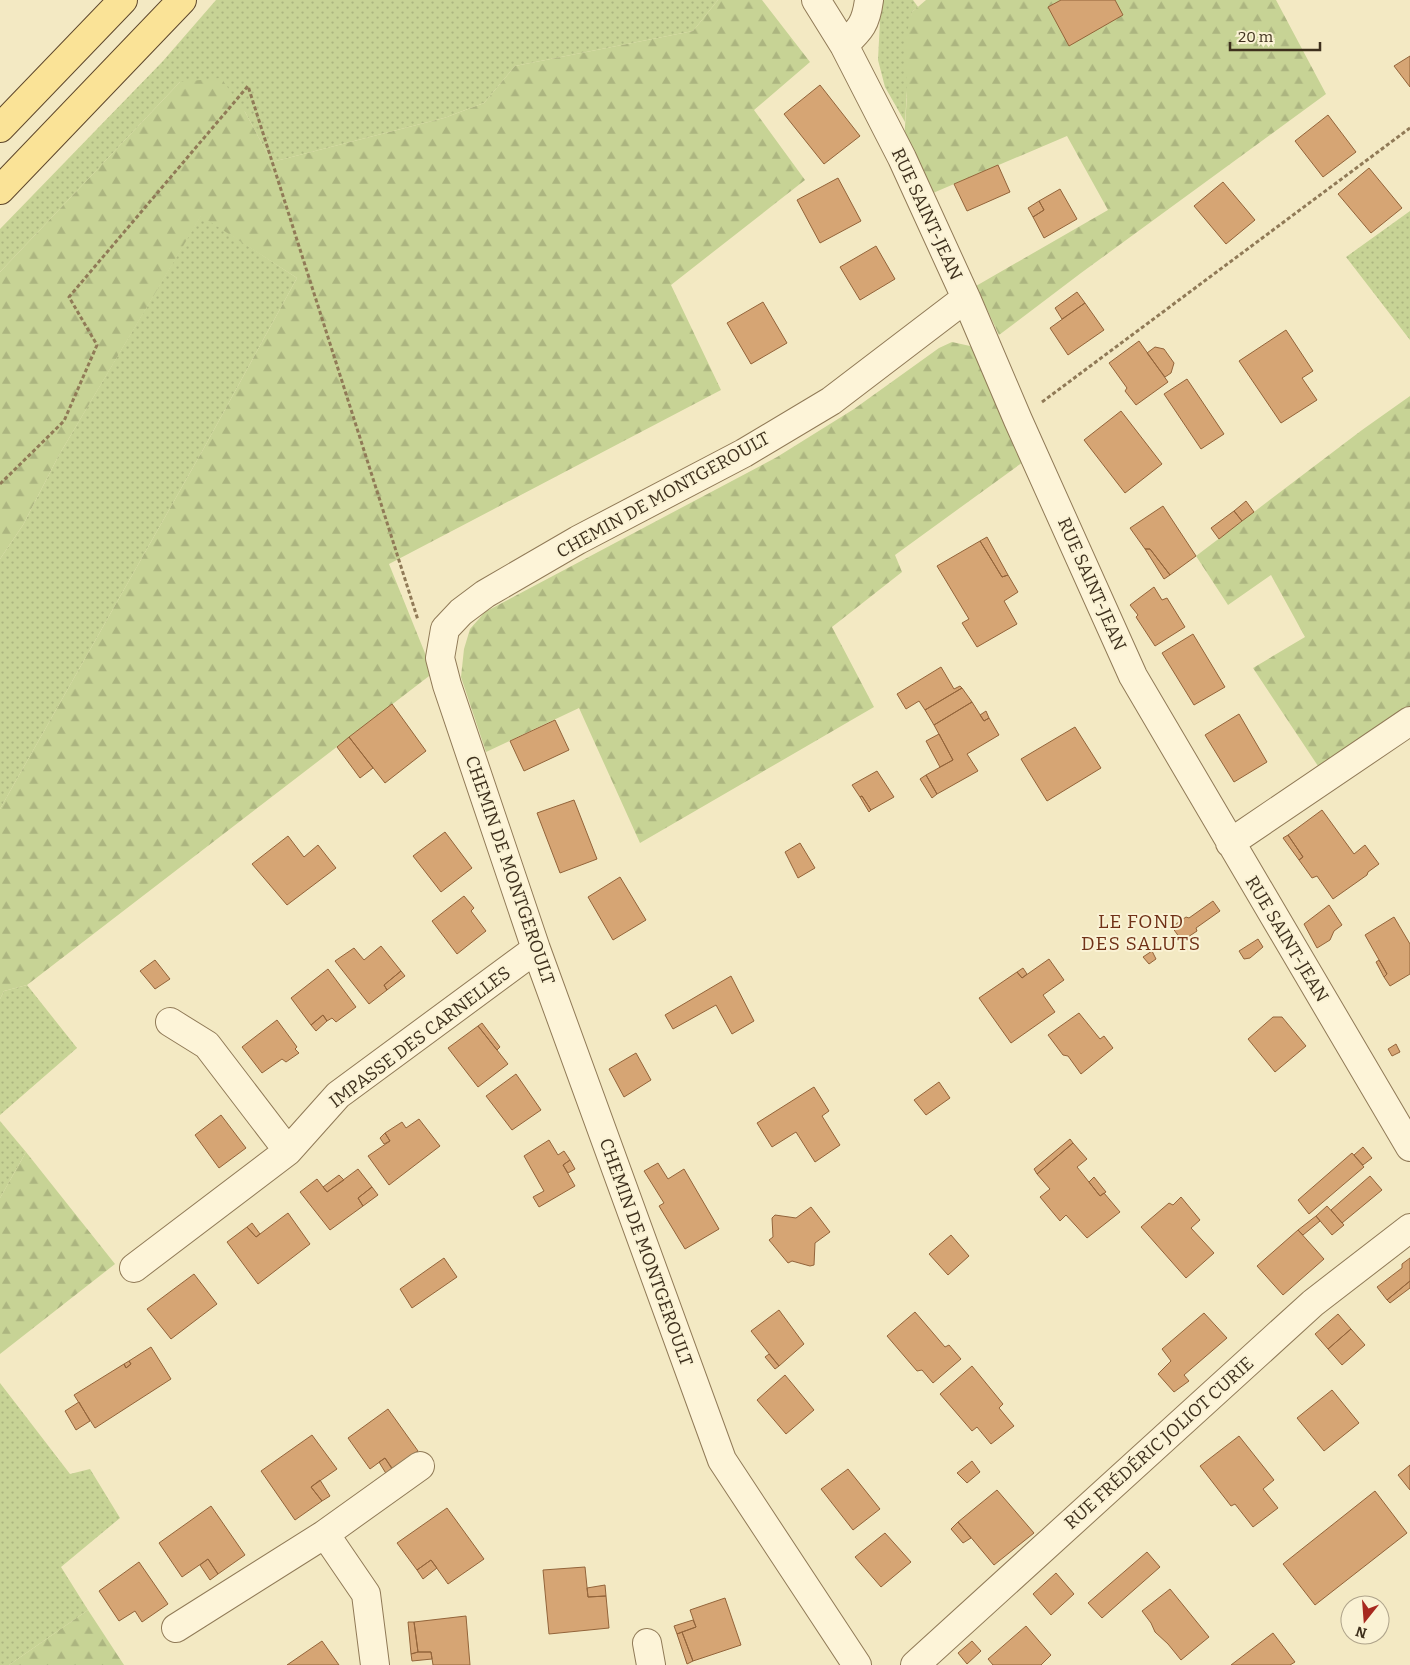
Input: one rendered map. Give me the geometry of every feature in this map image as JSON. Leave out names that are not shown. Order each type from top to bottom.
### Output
[{"type":"main road","points":[[0,128],[123,0]]},
{"type":"main road","points":[[0,190],[182,0]]},
{"type":"street","name":"RUE SAINT-JEAN","points":[[816,0],[844,45],[902,158],[1134,676],[1230,843],[1410,1147]]},
{"type":"street","points":[[844,45],[859,31],[867,16],[870,0]]},
{"type":"street","name":"CHEMIN DE MONTGEROULT","points":[[857,1665],[722,1460],[536,949],[440,658],[445,629],[461,612],[485,594],[578,540],[744,453],[831,401],[966,298]]},
{"type":"street","points":[[1230,843],[1410,722]]},
{"type":"street","name":"IMPASSE DES CARNELLES","points":[[134,1268],[288,1151],[338,1095],[536,949]]},
{"type":"street","points":[[170,1022],[207,1045],[288,1151]]},
{"type":"street","name":"RUE FRÉDÉRIC JOLIOT CURIE","points":[[915,1665],[1313,1303],[1410,1228]]},
{"type":"street","points":[[176,1628],[325,1534],[420,1466]]},
{"type":"street","points":[[325,1534],[366,1594],[375,1665]]},
{"type":"path","points":[[0,484],[64,420],[97,345],[69,297],[248,86],[416,619],[445,629]]},
{"type":"path","points":[[1018,420],[1410,128]]},
{"type":"green space","points":[[216,0],[718,0],[693,31],[515,66],[484,103],[444,118],[272,162],[245,112],[180,82],[0,272],[0,229],[163,61]]},
{"type":"green space","points":[[718,0],[762,0],[810,62],[754,110],[805,180],[671,285],[721,390],[389,564],[433,673],[27,985],[4,991],[0,999],[0,809],[204,448],[297,278],[201,216],[59,455],[23,525],[0,559],[0,272],[180,82],[221,78],[245,112],[272,162],[444,118],[484,103],[515,66],[693,31]]},
{"type":"green space","points":[[881,0],[913,0],[918,7],[912,12],[905,122],[885,87],[878,60]]},
{"type":"green space","points":[[926,0],[1276,0],[1326,94],[999,335],[976,286],[1108,210],[1067,136],[933,193],[904,142],[907,95],[905,41],[912,12]]},
{"type":"green space","points":[[1410,211],[1410,340],[1346,257]]},
{"type":"green space","points":[[201,215],[297,278],[204,448],[0,809],[0,559],[23,525],[59,455]]},
{"type":"green space","points":[[952,342],[970,346],[981,357],[1023,462],[895,555],[902,572],[832,627],[874,707],[640,843],[579,708],[486,752],[461,677],[464,649],[470,629],[485,612],[777,457],[854,409],[939,348]]},
{"type":"green space","points":[[1410,396],[1410,707],[1320,769],[1253,668],[1305,637],[1271,575],[1228,605],[1196,556],[1362,430]]},
{"type":"green space","points":[[27,985],[77,1048],[0,1115],[0,999],[4,991]]},
{"type":"green space","points":[[0,1121],[26,1152],[0,1198]]},
{"type":"green space","points":[[26,1152],[115,1264],[0,1354],[0,1198]]},
{"type":"green space","points":[[0,1383],[70,1474],[90,1469],[120,1518],[61,1567],[88,1610],[9,1665],[0,1665]]},
{"type":"green space","points":[[88,1610],[124,1665],[9,1665]]},
{"type":"building","points":[[1061,0],[1115,0],[1123,15],[1069,46],[1048,7]]},
{"type":"building","points":[[1410,56],[1410,87],[1394,66]]},
{"type":"building","points":[[820,85],[860,136],[824,164],[784,114]]},
{"type":"building","points":[[1328,115],[1356,152],[1323,177],[1295,141]]},
{"type":"building","points":[[998,165],[1010,192],[967,211],[954,184]]},
{"type":"building","points":[[1369,168],[1402,208],[1371,233],[1338,194]]},
{"type":"building","points":[[838,178],[861,221],[820,243],[797,200]]},
{"type":"building","points":[[1223,182],[1255,220],[1226,244],[1194,206]]},
{"type":"building","points":[[1060,189],[1077,219],[1044,238],[1033,217],[1044,210],[1039,201]]},
{"type":"building","points":[[1039,201],[1044,210],[1033,217],[1028,208]]},
{"type":"building","points":[[876,246],[895,279],[860,300],[840,267]]},
{"type":"building","points":[[1077,292],[1085,303],[1062,319],[1055,308]]},
{"type":"building","points":[[763,302],[787,343],[751,364],[727,323]]},
{"type":"building","points":[[1085,303],[1104,330],[1068,355],[1050,328]]},
{"type":"building","points":[[1286,330],[1313,371],[1302,378],[1317,400],[1281,423],[1239,361]]},
{"type":"building","points":[[1139,341],[1168,382],[1136,405],[1125,391],[1127,388],[1109,363]]},
{"type":"building","points":[[1155,347],[1164,349],[1174,363],[1171,373],[1165,377],[1147,353]]},
{"type":"building","points":[[1187,379],[1224,434],[1201,449],[1164,394]]},
{"type":"building","points":[[1121,411],[1162,464],[1125,493],[1084,440]]},
{"type":"building","points":[[1246,501],[1254,512],[1242,521],[1234,511]]},
{"type":"building","points":[[1163,506],[1196,556],[1170,575],[1150,549],[1145,549],[1130,528]]},
{"type":"building","points":[[1234,511],[1242,521],[1219,539],[1211,528]]},
{"type":"building","points":[[987,537],[1008,575],[1002,577],[980,541]]},
{"type":"building","points":[[980,541],[1002,577],[1008,575],[1018,592],[1004,601],[1017,624],[977,647],[962,623],[969,619],[937,566]]},
{"type":"building","points":[[1145,549],[1150,549],[1170,575],[1164,579]]},
{"type":"building","points":[[1154,587],[1162,600],[1167,598],[1185,627],[1155,646],[1136,617],[1138,615],[1130,605]]},
{"type":"building","points":[[1193,634],[1225,687],[1194,705],[1162,653]]},
{"type":"building","points":[[941,667],[954,689],[960,686],[962,688],[925,710],[919,701],[906,709],[897,694]]},
{"type":"building","points":[[962,688],[972,702],[934,725],[925,710]]},
{"type":"building","points":[[972,702],[984,721],[989,718],[999,735],[967,754],[978,771],[937,794],[926,775],[953,760],[934,725]]},
{"type":"building","points":[[392,704],[426,751],[385,783],[349,737]]},
{"type":"building","points":[[986,711],[989,718],[984,721],[980,715]]},
{"type":"building","points":[[1239,714],[1267,762],[1234,782],[1205,735]]},
{"type":"building","points":[[555,720],[569,750],[524,771],[510,741]]},
{"type":"building","points":[[1075,727],[1101,768],[1047,801],[1021,759]]},
{"type":"building","points":[[939,734],[953,760],[940,767],[926,741]]},
{"type":"building","points":[[349,737],[373,768],[360,778],[337,747]]},
{"type":"building","points":[[877,771],[894,797],[871,810],[852,785]]},
{"type":"building","points":[[926,775],[937,794],[932,798],[920,779]]},
{"type":"building","points":[[862,796],[871,810],[869,812],[860,797]]},
{"type":"building","points":[[574,800],[597,859],[560,873],[537,813]]},
{"type":"building","points":[[1322,810],[1354,854],[1365,845],[1379,864],[1333,899],[1317,876],[1312,878],[1299,860],[1303,857],[1288,835]]},
{"type":"building","points":[[445,832],[472,868],[441,892],[413,856]]},
{"type":"building","points":[[1288,835],[1303,857],[1299,860],[1283,838]]},
{"type":"building","points":[[288,836],[304,857],[318,845],[336,868],[287,905],[252,864]]},
{"type":"building","points":[[800,843],[815,868],[798,878],[785,852]]},
{"type":"building","points":[[620,877],[646,920],[613,940],[588,897]]},
{"type":"building","points":[[464,896],[474,908],[471,911],[486,931],[457,954],[432,921]]},
{"type":"building","points":[[1213,901],[1220,911],[1196,928],[1197,931],[1182,941],[1172,927],[1186,917],[1189,918]]},
{"type":"building","points":[[1329,905],[1342,925],[1334,931],[1330,940],[1317,948],[1304,924]]},
{"type":"building","points":[[1394,917],[1410,944],[1410,974],[1390,986],[1384,977],[1387,974],[1365,935]]},
{"type":"building","points":[[1258,939],[1263,947],[1250,958],[1244,959],[1239,951]]},
{"type":"building","points":[[381,946],[401,971],[384,985],[387,990],[369,1004],[335,961],[354,948],[364,960]]},
{"type":"building","points":[[1152,951],[1156,959],[1149,964],[1143,957]]},
{"type":"building","points":[[1049,959],[1064,980],[1043,995],[1055,1012],[1011,1043],[979,998],[1017,972],[1022,978]]},
{"type":"building","points":[[155,960],[170,979],[155,989],[140,971]]},
{"type":"building","points":[[1379,960],[1387,974],[1384,977],[1376,962]]},
{"type":"building","points":[[1023,968],[1027,974],[1022,978],[1017,972]]},
{"type":"building","points":[[328,969],[356,1007],[336,1022],[332,1018],[327,1021],[323,1015],[311,1025],[291,998]]},
{"type":"building","points":[[401,971],[405,976],[387,990],[384,985]]},
{"type":"building","points":[[731,976],[754,1021],[732,1034],[716,1005],[673,1029],[665,1015]]},
{"type":"building","points":[[1079,1013],[1100,1039],[1104,1036],[1113,1048],[1081,1074],[1068,1056],[1063,1055],[1048,1035]]},
{"type":"building","points":[[323,1015],[327,1021],[316,1031],[311,1025]]},
{"type":"building","points":[[1273,1017],[1282,1017],[1306,1046],[1275,1072],[1248,1039]]},
{"type":"building","points":[[277,1020],[297,1047],[295,1049],[299,1053],[286,1062],[282,1059],[262,1073],[242,1047]]},
{"type":"building","points":[[482,1023],[500,1047],[497,1050],[478,1026]]},
{"type":"building","points":[[478,1026],[508,1064],[478,1087],[448,1048]]},
{"type":"building","points":[[1396,1044],[1400,1052],[1392,1056],[1388,1049]]},
{"type":"building","points":[[636,1053],[651,1080],[624,1097],[609,1069]]},
{"type":"building","points":[[516,1074],[541,1110],[512,1130],[486,1096]]},
{"type":"building","points":[[939,1082],[950,1098],[926,1115],[914,1100]]},
{"type":"building","points":[[814,1087],[829,1111],[822,1116],[840,1145],[815,1162],[796,1132],[772,1147],[757,1123]]},
{"type":"building","points":[[221,1115],[246,1148],[219,1168],[195,1135]]},
{"type":"building","points":[[419,1119],[440,1146],[389,1185],[368,1156],[390,1141],[385,1133],[402,1122],[406,1128]]},
{"type":"building","points":[[385,1133],[390,1141],[384,1144],[380,1138]]},
{"type":"building","points":[[1070,1139],[1073,1143],[1037,1174],[1034,1169]]},
{"type":"building","points":[[549,1140],[558,1155],[564,1151],[570,1160],[563,1165],[575,1186],[539,1207],[533,1197],[544,1191],[524,1156]]},
{"type":"building","points":[[1073,1143],[1087,1159],[1077,1167],[1100,1196],[1104,1193],[1120,1212],[1087,1238],[1066,1215],[1060,1221],[1040,1197],[1050,1189],[1037,1174]]},
{"type":"building","points":[[1363,1147],[1372,1158],[1363,1165],[1354,1155]]},
{"type":"building","points":[[1352,1153],[1364,1167],[1309,1214],[1298,1200]]},
{"type":"building","points":[[570,1160],[575,1169],[568,1173],[563,1165]]},
{"type":"building","points":[[658,1163],[668,1179],[684,1169],[719,1229],[685,1249],[659,1206],[664,1203],[644,1171]]},
{"type":"building","points":[[358,1169],[372,1187],[358,1198],[363,1206],[330,1230],[300,1192],[317,1179],[327,1192]]},
{"type":"building","points":[[339,1175],[344,1180],[327,1192],[323,1187]]},
{"type":"building","points":[[1370,1176],[1382,1190],[1342,1223],[1331,1210]]},
{"type":"building","points":[[1094,1177],[1106,1192],[1100,1196],[1089,1182]]},
{"type":"building","points":[[372,1187],[378,1195],[363,1206],[358,1198]]},
{"type":"building","points":[[1181,1197],[1200,1220],[1191,1228],[1214,1253],[1186,1278],[1141,1227],[1169,1203],[1173,1205]]},
{"type":"building","points":[[1327,1206],[1344,1225],[1332,1235],[1316,1216]]},
{"type":"building","points":[[811,1207],[830,1232],[815,1243],[814,1265],[810,1266],[792,1261],[788,1263],[769,1240],[773,1237],[772,1218],[775,1215],[796,1218]]},
{"type":"building","points":[[288,1213],[310,1244],[258,1284],[227,1242],[247,1227],[256,1237]]},
{"type":"building","points":[[1316,1216],[1320,1221],[1303,1235],[1298,1230]]},
{"type":"building","points":[[252,1223],[260,1234],[256,1237],[247,1227]]},
{"type":"building","points":[[1298,1230],[1324,1259],[1283,1295],[1257,1266]]},
{"type":"building","points":[[951,1235],[969,1256],[948,1275],[929,1254]]},
{"type":"building","points":[[444,1258],[457,1277],[412,1308],[400,1289]]},
{"type":"building","points":[[1410,1258],[1410,1281],[1387,1300],[1377,1287],[1402,1268],[1402,1264]]},
{"type":"building","points":[[194,1274],[217,1304],[171,1339],[147,1309]]},
{"type":"building","points":[[1410,1281],[1410,1288],[1390,1303],[1387,1300]]},
{"type":"building","points":[[779,1310],[804,1344],[779,1366],[751,1331]]},
{"type":"building","points":[[915,1312],[945,1347],[949,1345],[961,1359],[933,1383],[922,1370],[917,1371],[887,1336]]},
{"type":"building","points":[[1204,1313],[1227,1338],[1184,1375],[1189,1381],[1174,1392],[1158,1374],[1171,1361],[1162,1349]]},
{"type":"building","points":[[1338,1314],[1351,1329],[1328,1349],[1315,1334]]},
{"type":"building","points":[[1351,1329],[1365,1345],[1342,1365],[1328,1349]]},
{"type":"building","points":[[151,1347],[171,1379],[95,1428],[74,1395],[124,1364],[126,1368],[131,1364],[129,1361]]},
{"type":"building","points":[[769,1354],[779,1366],[775,1369],[765,1357]]},
{"type":"building","points":[[129,1361],[131,1364],[126,1368],[124,1364]]},
{"type":"building","points":[[972,1366],[1003,1404],[999,1408],[1014,1426],[991,1444],[977,1427],[972,1431],[940,1394]]},
{"type":"building","points":[[785,1375],[814,1410],[786,1434],[757,1400]]},
{"type":"building","points":[[1332,1390],[1359,1423],[1324,1451],[1297,1418]]},
{"type":"building","points":[[79,1402],[90,1421],[76,1430],[65,1411]]},
{"type":"building","points":[[388,1409],[418,1451],[392,1469],[385,1458],[370,1469],[348,1438]]},
{"type":"building","points":[[312,1435],[337,1469],[311,1487],[322,1501],[295,1520],[261,1471]]},
{"type":"building","points":[[1239,1436],[1274,1480],[1263,1489],[1278,1508],[1253,1527],[1235,1504],[1231,1506],[1200,1466]]},
{"type":"building","points":[[385,1458],[397,1475],[390,1480],[379,1462]]},
{"type":"building","points":[[972,1461],[980,1472],[967,1483],[957,1473]]},
{"type":"building","points":[[1410,1465],[1410,1490],[1398,1475]]},
{"type":"building","points":[[848,1469],[880,1509],[853,1530],[821,1489]]},
{"type":"building","points":[[320,1480],[330,1496],[322,1501],[311,1487]]},
{"type":"building","points":[[997,1490],[1034,1533],[994,1565],[958,1522]]},
{"type":"building","points":[[1375,1491],[1407,1533],[1315,1605],[1283,1564]]},
{"type":"building","points":[[211,1506],[245,1555],[218,1574],[208,1559],[182,1577],[159,1543]]},
{"type":"building","points":[[447,1508],[484,1559],[448,1584],[431,1560],[417,1570],[397,1543]]},
{"type":"building","points":[[958,1522],[971,1538],[963,1543],[951,1529]]},
{"type":"building","points":[[885,1533],[911,1562],[881,1587],[855,1557]]},
{"type":"building","points":[[1147,1552],[1160,1567],[1102,1618],[1088,1603]]},
{"type":"building","points":[[208,1559],[218,1574],[210,1580],[200,1565]]},
{"type":"building","points":[[431,1560],[437,1568],[423,1579],[417,1570]]},
{"type":"building","points":[[139,1562],[168,1604],[142,1622],[135,1611],[119,1621],[99,1591]]},
{"type":"building","points":[[585,1567],[588,1597],[606,1596],[609,1628],[549,1634],[543,1570]]},
{"type":"building","points":[[1056,1573],[1074,1594],[1051,1615],[1033,1594]]},
{"type":"building","points":[[605,1585],[606,1596],[588,1597],[587,1588]]},
{"type":"building","points":[[1170,1589],[1209,1637],[1181,1660],[1155,1632],[1142,1611]]},
{"type":"building","points":[[725,1598],[741,1645],[693,1661],[682,1632],[696,1627],[690,1610]]},
{"type":"building","points":[[466,1616],[470,1665],[433,1665],[431,1652],[418,1652],[414,1622]]},
{"type":"building","points":[[693,1620],[696,1627],[677,1634],[674,1626]]},
{"type":"building","points":[[408,1622],[414,1622],[418,1652],[411,1654]]},
{"type":"building","points":[[1026,1626],[1051,1655],[1041,1665],[993,1665],[988,1659]]},
{"type":"building","points":[[682,1632],[693,1661],[687,1664],[677,1634]]},
{"type":"building","points":[[1273,1633],[1295,1662],[1290,1665],[1231,1665]]},
{"type":"building","points":[[322,1641],[339,1665],[287,1665]]},
{"type":"building","points":[[972,1641],[981,1651],[967,1664],[958,1653]]},
{"type":"building","points":[[431,1652],[432,1659],[412,1661],[411,1654]]},
{"type":"district","name":"LE FOND DES SALUTS","points":[[1141,932]]}]
